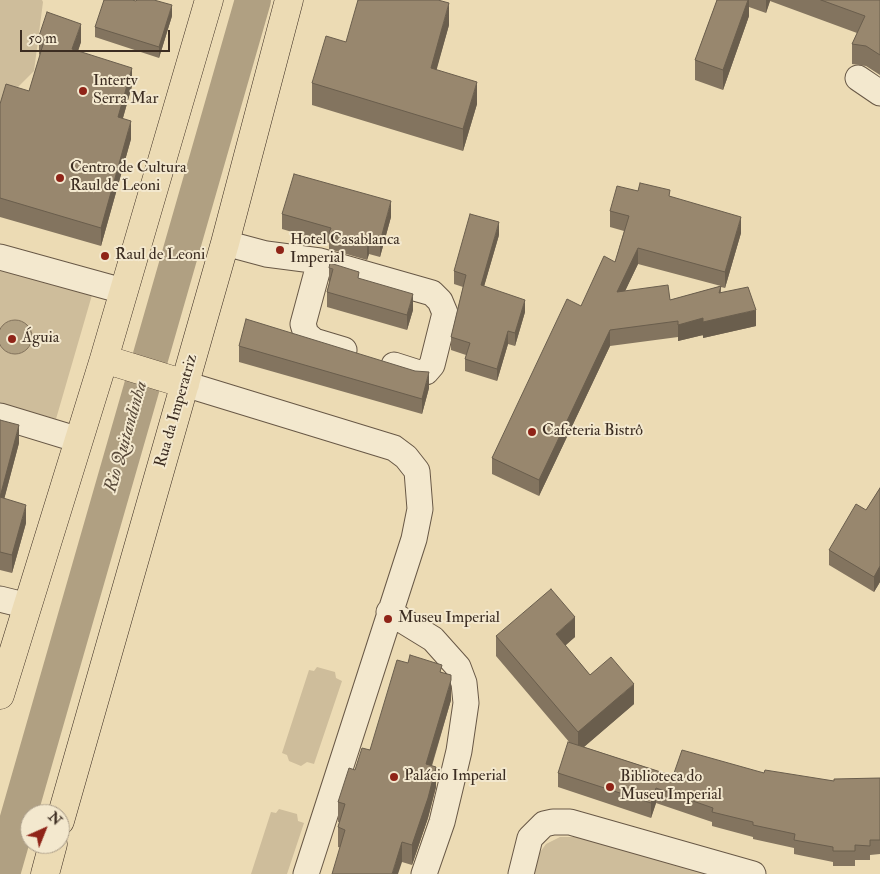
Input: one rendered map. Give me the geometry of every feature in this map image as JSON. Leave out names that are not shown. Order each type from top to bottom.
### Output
[{"type":"main road","points":[[0,695],[104,359],[209,0]]},
{"type":"main road","name":"Rua da Imperatriz","points":[[65,804],[225,243],[289,0]]},
{"type":"main road","points":[[104,359],[185,384]]},
{"type":"main road","points":[[45,874],[50,854]]},
{"type":"street","points":[[858,78],[880,92]]},
{"type":"street","points":[[225,243],[266,254],[320,261],[432,293],[440,301],[445,313],[432,365],[426,372],[419,373],[314,341],[306,334],[303,324],[320,261]]},
{"type":"street","points":[[0,257],[123,291]]},
{"type":"street","points":[[185,384],[394,448],[406,457],[417,471],[420,509],[414,539],[388,612],[306,874]]},
{"type":"street","points":[[0,416],[79,440]]},
{"type":"street","points":[[0,598],[28,606]]},
{"type":"street","points":[[388,612],[433,639],[458,667],[464,683],[466,703],[459,751],[442,822],[424,874]]},
{"type":"street","points":[[521,874],[530,838],[544,824],[553,822],[570,822],[752,874]]},
{"type":"shaded area","points":[[0,0],[42,0],[43,2],[34,71],[0,105]]},
{"type":"shaded area","points":[[0,268],[92,295],[56,419],[0,403]]},
{"type":"shaded area","points":[[15,320],[22,321],[27,325],[31,330],[31,344],[27,349],[22,353],[15,354],[8,353],[3,349],[-1,344],[-2,337],[-1,330],[3,325],[8,321]]},
{"type":"shaded area","points":[[317,667],[335,672],[336,678],[342,681],[314,764],[307,762],[301,766],[289,761],[287,755],[282,753],[309,670],[314,671]]},
{"type":"shaded area","points":[[279,809],[297,814],[298,821],[304,823],[287,874],[251,874],[271,812],[276,813]]},
{"type":"shaded area","points":[[560,837],[580,837],[709,874],[531,874],[535,859],[546,844]]},
{"type":"building","points":[[104,0],[154,0],[172,5],[159,47],[95,27]]},
{"type":"building","points":[[358,0],[438,0],[449,3],[431,68],[477,82],[463,129],[312,83],[326,36],[346,42]]},
{"type":"building","points":[[717,0],[748,0],[723,70],[695,60]]},
{"type":"building","points":[[821,0],[880,0],[880,55],[866,46],[852,44],[865,16]]},
{"type":"building","points":[[47,12],[81,24],[72,49],[132,68],[118,117],[131,121],[101,228],[0,198],[0,104],[6,84],[29,91],[45,38],[39,36]]},
{"type":"building","points":[[294,174],[391,201],[380,242],[369,239],[367,244],[329,233],[331,228],[282,214]]},
{"type":"building","points":[[640,183],[670,190],[669,196],[741,217],[725,272],[638,248],[617,292],[668,285],[670,300],[721,286],[719,293],[748,287],[756,310],[703,322],[703,318],[678,325],[678,321],[610,330],[539,480],[492,458],[567,299],[581,306],[604,256],[615,262],[629,216],[610,211],[617,186],[638,191]]},
{"type":"building","points":[[470,214],[499,222],[481,285],[525,300],[515,333],[508,331],[497,369],[465,359],[470,343],[451,337],[466,275],[454,271]]},
{"type":"building","points":[[330,263],[359,272],[358,278],[413,294],[407,315],[327,292],[333,269],[329,268]]},
{"type":"building","points":[[246,319],[415,371],[429,372],[422,399],[239,346]]},
{"type":"building","points":[[0,420],[19,425],[0,497]]},
{"type":"building","points":[[880,488],[880,566],[874,577],[829,550],[856,504],[866,510]]},
{"type":"building","points":[[0,497],[26,505],[12,555],[0,552]]},
{"type":"building","points":[[551,589],[575,617],[556,634],[590,675],[611,657],[634,684],[578,732],[496,636]]},
{"type":"building","name":"Palácio Imperial","points":[[410,655],[442,665],[440,672],[451,675],[426,764],[436,767],[412,845],[402,842],[392,874],[332,874],[345,830],[338,827],[345,804],[338,802],[349,768],[355,770],[362,748],[370,750],[397,660],[408,663]]},
{"type":"building","points":[[568,742],[673,776],[682,750],[764,773],[765,770],[834,781],[834,779],[880,778],[880,840],[870,840],[870,846],[855,845],[855,851],[833,851],[833,847],[794,840],[795,834],[753,825],[753,822],[712,812],[713,808],[656,788],[651,803],[558,773]]},
{"type":"waterway","name":"Rio Quitandinha","points":[[2,874],[253,0]]},
{"type":"place","name":"Intertv Serra Mar","points":[[83,91]]},
{"type":"place","name":"Centro de Cultura Raul de Leoni","points":[[60,178]]},
{"type":"place","name":"Hotel Casablanca Imperial","points":[[280,250]]},
{"type":"place","name":"Raul de Leoni","points":[[105,256]]},
{"type":"place","name":"Águia","points":[[12,339]]},
{"type":"place","name":"Cafeteria Bistrô","points":[[532,432]]},
{"type":"place","name":"Museu Imperial","points":[[388,619]]},
{"type":"place","name":"Palácio Imperial","points":[[394,777]]},
{"type":"place","name":"Biblioteca do Museu Imperial","points":[[610,787]]}]
